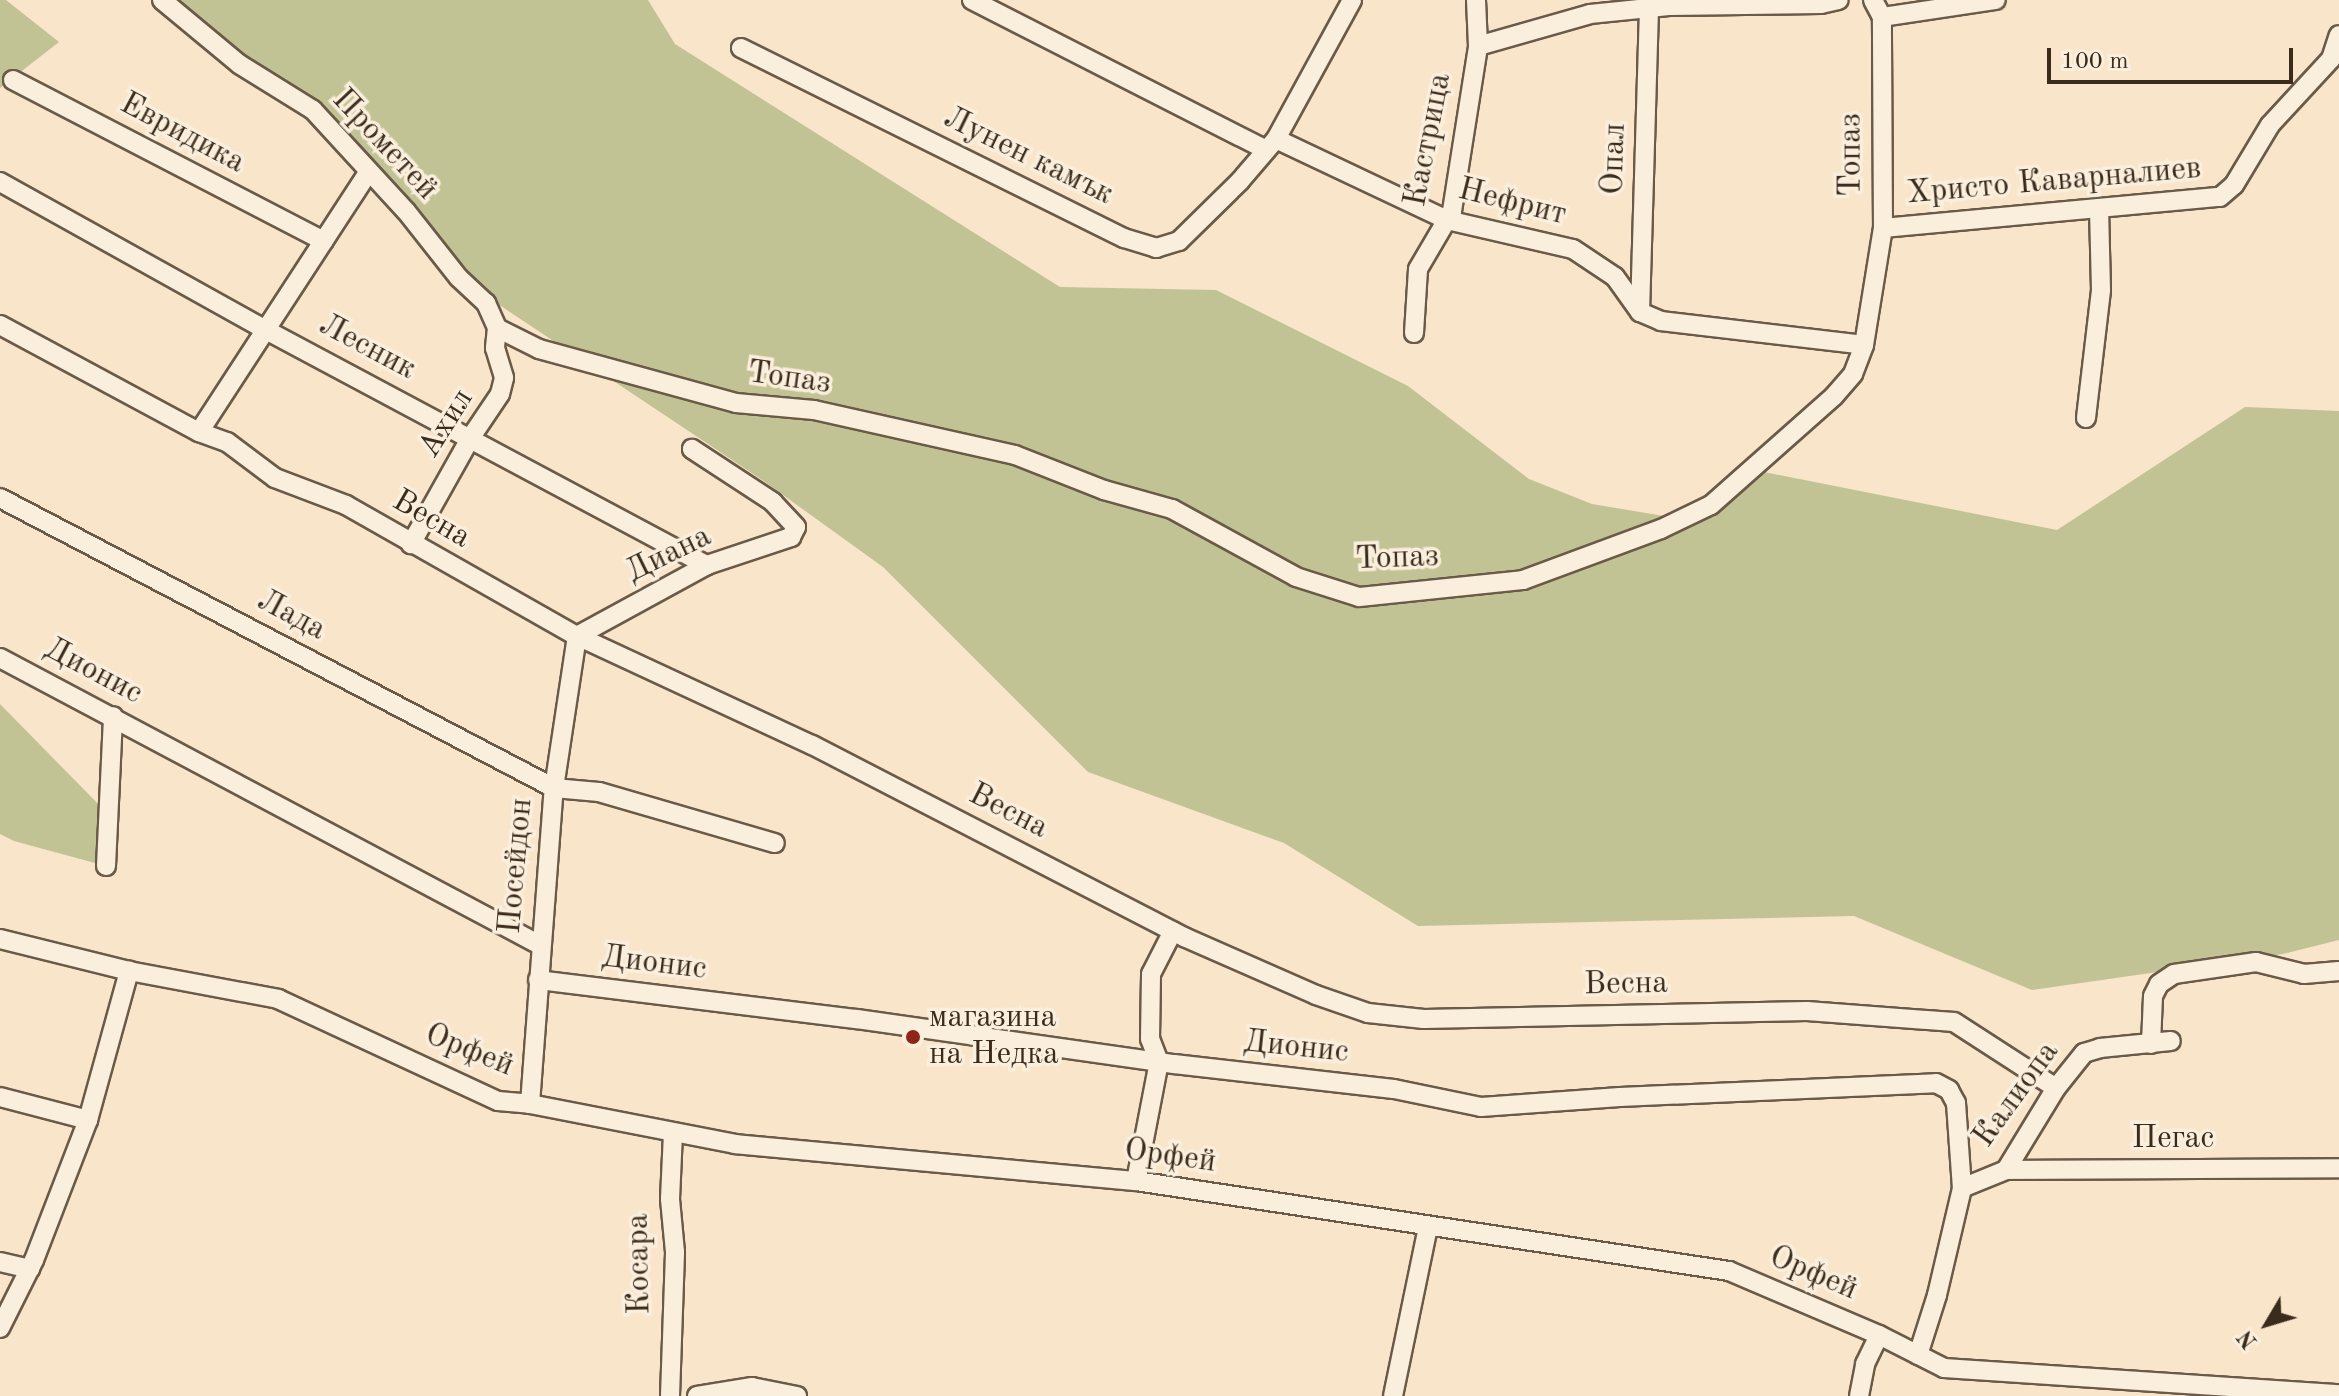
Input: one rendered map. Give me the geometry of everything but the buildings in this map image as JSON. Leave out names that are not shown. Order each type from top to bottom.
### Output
[{"type":"street","name":"Прометей","points":[[162,0],[239,64],[313,110],[459,278],[486,303],[497,328]]},
{"type":"street","name":"Нефрит","points":[[972,0],[1271,145],[1447,220],[1573,249],[1615,277],[1640,312]]},
{"type":"street","name":"Лунен камък","points":[[741,48],[1124,238],[1156,248],[1179,241],[1271,145],[1352,0]]},
{"type":"street","name":"Кастрица","points":[[1414,333],[1418,269],[1452,211],[1478,46],[1476,0]]},
{"type":"street","points":[[1478,46],[1590,14],[1649,8],[1821,4],[1839,0]]},
{"type":"street","points":[[1877,8],[1996,0]]},
{"type":"street","name":"Опал","points":[[1640,312],[1649,8]]},
{"type":"street","name":"Топаз","points":[[497,328],[539,349],[736,403],[814,410],[1015,455],[1104,490],[1172,509],[1296,577],[1359,597],[1523,580],[1661,529],[1711,505],[1834,396],[1853,374],[1864,345],[1883,228],[1877,8]]},
{"type":"street","name":"Христо Каварналиев","points":[[1883,228],[2220,197],[2234,185],[2270,125],[2331,59],[2339,35]]},
{"type":"street","name":"Евридика","points":[[13,80],[324,241]]},
{"type":"street","points":[[199,432],[369,171]]},
{"type":"street","name":"Лесник","points":[[0,182],[266,330],[707,565]]},
{"type":"street","points":[[2086,418],[2101,290],[2099,208]]},
{"type":"street","points":[[1640,312],[1661,321],[1864,345]]},
{"type":"street","name":"Весна","points":[[0,325],[199,432],[227,442],[275,478],[346,505],[577,636],[812,745],[1173,931],[1316,995],[1368,1013],[1424,1019],[1807,1011],[1954,1022],[2056,1088]]},
{"type":"street","name":"Ахил","points":[[411,544],[502,386],[504,378],[495,348],[497,328]]},
{"type":"street","name":"Диана","points":[[577,636],[707,565],[791,537],[796,527],[773,502],[692,449]]},
{"type":"street","name":"Лада","points":[[0,498],[554,788]]},
{"type":"street","name":"Посейдон","points":[[530,1104],[554,788],[577,636]]},
{"type":"street","name":"Дионис","points":[[0,658],[540,945]]},
{"type":"street","points":[[106,866],[113,716]]},
{"type":"street","points":[[554,788],[599,792],[775,843]]},
{"type":"street","points":[[1136,1181],[1159,1062],[1150,1039],[1151,974],[1173,931]]},
{"type":"street","name":"Орфей","points":[[0,939],[129,971],[278,999],[498,1101],[530,1104],[735,1144],[1136,1181],[1729,1271],[1879,1335],[1944,1368],[2339,1394]]},
{"type":"street","points":[[2151,1044],[2153,996],[2159,984],[2174,974],[2256,962],[2304,974],[2339,971]]},
{"type":"street","points":[[0,1328],[30,1269],[88,1120],[129,971]]},
{"type":"street","name":"Дионис","points":[[538,980],[857,1019],[1159,1062],[1394,1089],[1481,1107],[1620,1097],[1936,1083],[1949,1090],[1956,1103],[1962,1188]]},
{"type":"street","name":"Калиопа","points":[[1918,1355],[1937,1295],[1962,1188],[2006,1170],[2056,1088],[2084,1053],[2100,1048],[2171,1041]]},
{"type":"street","points":[[0,1097],[88,1120]]},
{"type":"street","name":"Косара","points":[[673,1133],[670,1199],[675,1252],[673,1395]]},
{"type":"street","name":"Пегас","points":[[2006,1170],[2339,1168]]},
{"type":"street","points":[[1393,1396],[1428,1227]]},
{"type":"street","points":[[0,1262],[30,1269]]},
{"type":"street","points":[[1859,1396],[1865,1364],[1879,1335]]},
{"type":"street","points":[[697,1396],[752,1387],[797,1396]]},
{"type":"green space","points":[[0,0],[6,0],[59,42],[0,88]]},
{"type":"green space","points":[[163,0],[648,0],[675,44],[1060,287],[1216,290],[1408,386],[1529,479],[1592,504],[1682,519],[1732,485],[1764,472],[2057,530],[2245,407],[2339,411],[2339,940],[2283,954],[2032,990],[1854,916],[1418,926],[1284,843],[1088,772],[883,567],[765,482],[459,278],[313,110]]},
{"type":"green space","points":[[0,704],[108,814],[106,866],[14,841],[0,834]]},
{"type":"place","name":"магазина на Недка","points":[[913,1037]]}]
